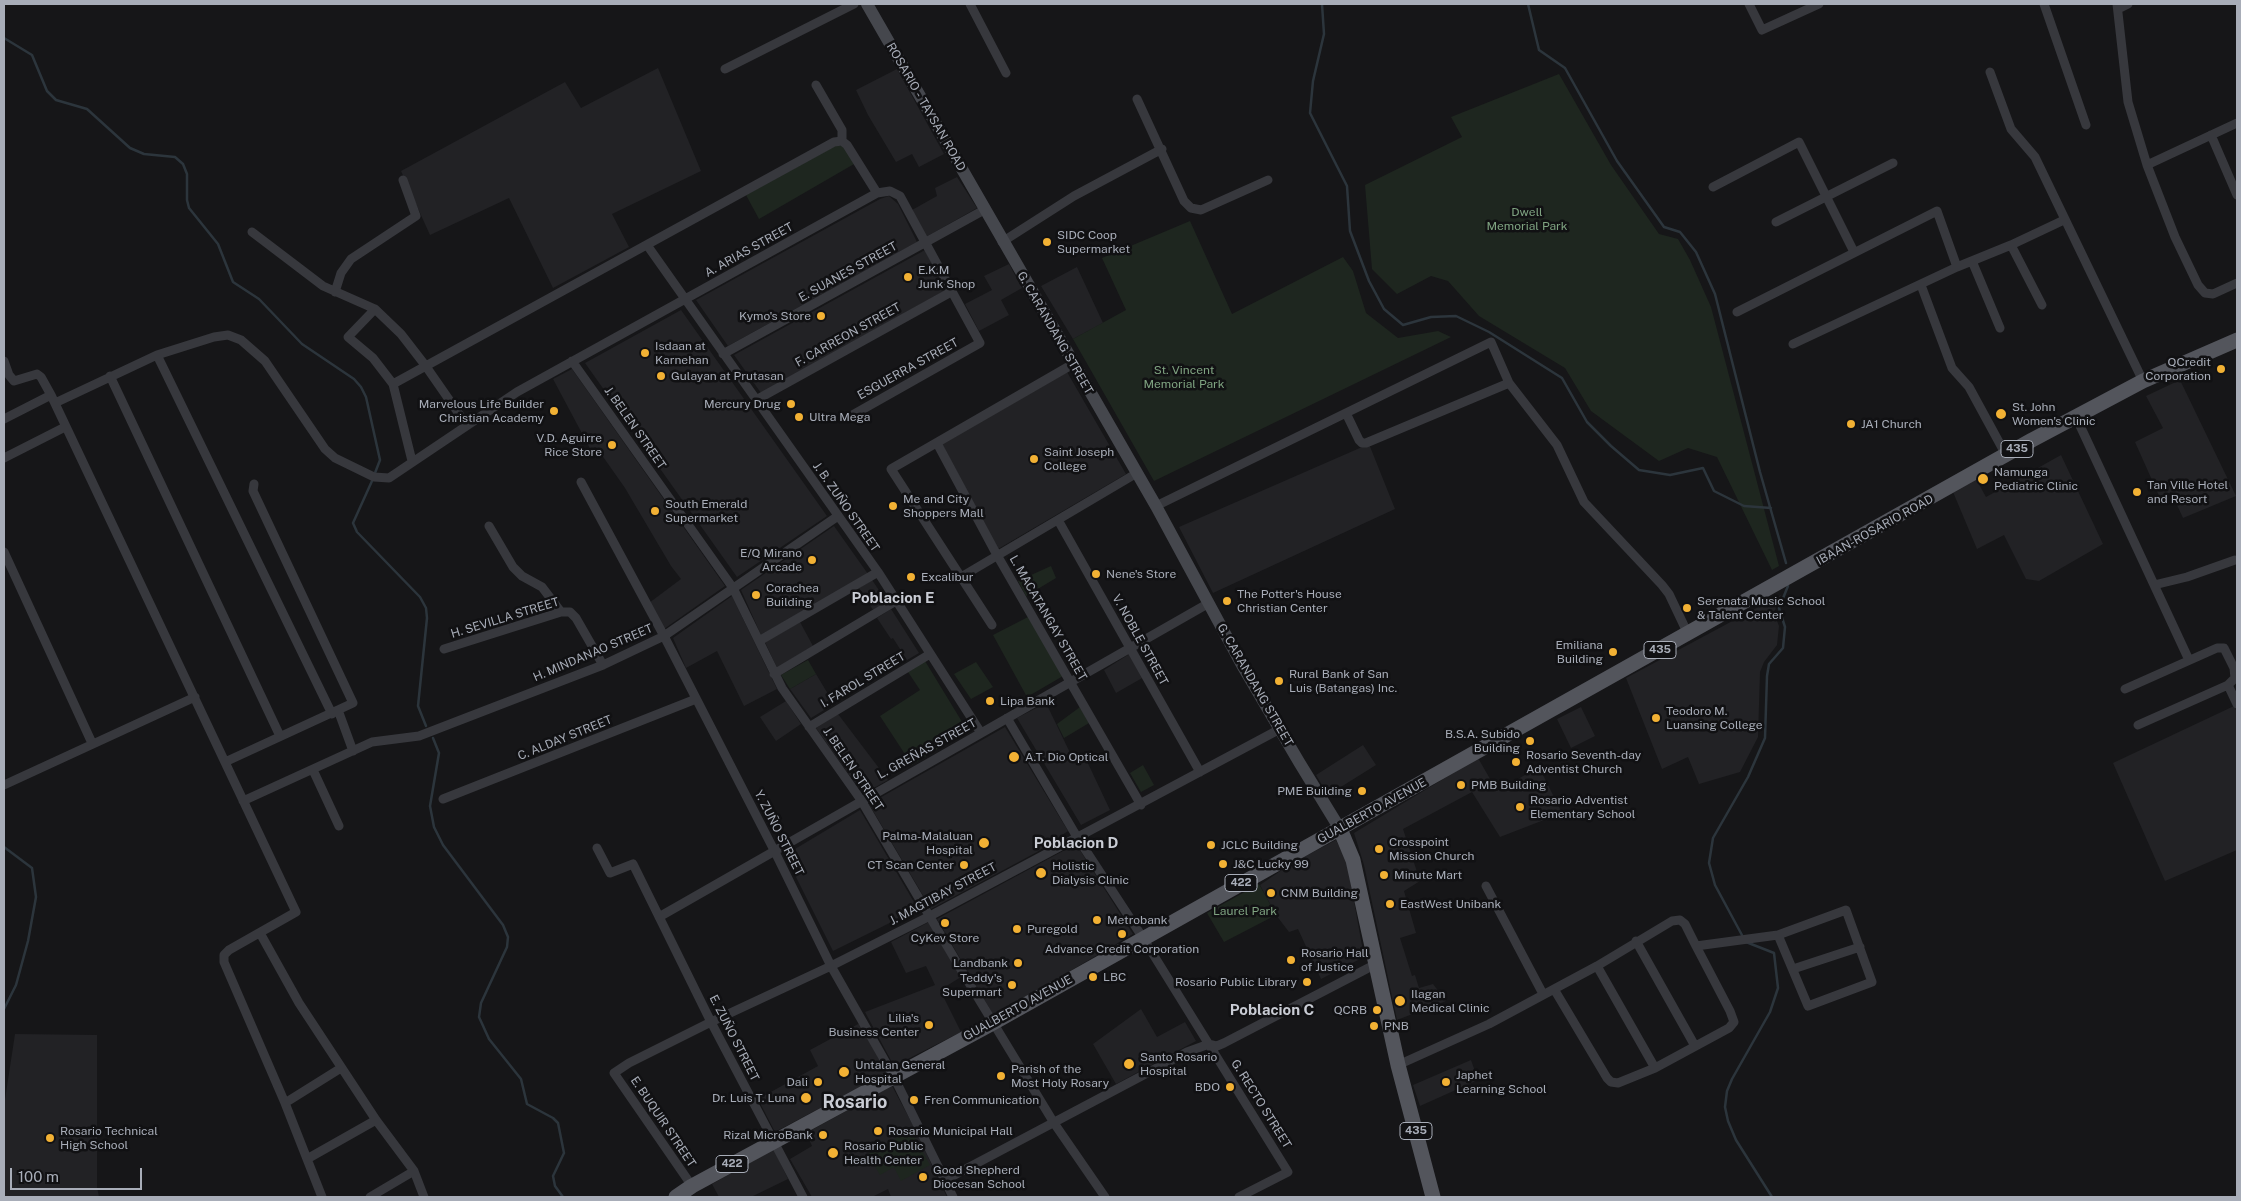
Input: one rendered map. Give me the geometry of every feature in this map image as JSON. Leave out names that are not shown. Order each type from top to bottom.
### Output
[{"type":"main road","name":"ROSARIO - TAYSAN ROAD","points":[[867,4],[984,210]]},
{"type":"main road","name":"G. CARANDANG STREET","points":[[984,210],[1156,506],[1280,730],[1340,829],[1354,860],[1398,1065],[1433,1197]]},
{"type":"main road","name":"IBAAN-ROSARIO ROAD","points":[[1517,729],[2076,416],[2143,381],[2237,340]]},
{"type":"main road","name":"GUALBERTO AVENUE","points":[[676,1197],[692,1186],[993,1023],[1517,729]]},
{"type":"street","points":[[724,69],[854,4]]},
{"type":"street","points":[[970,4],[1006,73]]},
{"type":"street","points":[[1749,4],[1762,30],[1820,4]]},
{"type":"street","points":[[2044,4],[2086,125]]},
{"type":"street","points":[[2128,4],[2117,6],[2128,102],[2147,165],[2175,236],[2198,285],[2204,293],[2213,294],[2237,283]]},
{"type":"street","points":[[1990,72],[2011,129],[2035,157],[2143,381]]},
{"type":"street","points":[[816,85],[842,130],[842,141]]},
{"type":"street","points":[[1137,98],[1184,201],[1191,208],[1201,210],[1268,180]]},
{"type":"street","points":[[2147,165],[2237,124]]},
{"type":"street","points":[[2211,135],[2237,195]]},
{"type":"street","points":[[394,384],[834,142],[842,141],[847,145],[877,194],[890,191],[900,196],[951,292]]},
{"type":"street","points":[[1713,187],[1799,142],[1854,252]]},
{"type":"street","points":[[1002,242],[1074,196],[1162,150]]},
{"type":"street","points":[[1776,222],[1893,163]]},
{"type":"street","points":[[335,292],[341,273],[351,258],[416,216],[403,180]]},
{"type":"street","name":"A. ARIAS STREET","points":[[4,419],[157,355],[214,337],[228,336],[241,340],[265,361],[325,448],[334,458],[379,478],[394,475],[466,424],[517,392],[877,194]]},
{"type":"street","name":"E. SUANES STREET","points":[[723,354],[926,244],[984,210]]},
{"type":"street","points":[[1737,312],[1937,211],[1957,267]]},
{"type":"street","points":[[1794,344],[1957,267],[2011,245],[2064,220]]},
{"type":"street","points":[[252,232],[316,281],[335,292],[375,309],[401,334],[426,365],[466,424]]},
{"type":"street","name":"J. B. ZUÑO STREET","points":[[647,245],[878,572],[981,733]]},
{"type":"street","points":[[2011,245],[2042,305]]},
{"type":"street","points":[[1972,261],[2000,328]]},
{"type":"street","points":[[1921,285],[1952,368],[1969,387],[2006,455]]},
{"type":"street","name":"ESGUERRA STREET","points":[[849,417],[980,343],[951,292]]},
{"type":"street","name":"F. CARREON STREET","points":[[756,400],[951,292]]},
{"type":"street","points":[[375,309],[348,337],[373,358],[394,384],[412,461]]},
{"type":"street","points":[[1156,506],[1491,342],[1508,383],[1557,445],[1584,502],[1669,594],[1688,634]]},
{"type":"street","points":[[157,355],[353,751]]},
{"type":"street","points":[[4,361],[8,375],[14,381],[37,374],[41,377],[53,399],[296,912],[229,950],[224,955],[224,962],[285,1102],[322,1197]]},
{"type":"street","name":"J. BELEN STREET","points":[[572,361],[733,588],[774,674],[861,800],[1054,1123],[1105,1197]]},
{"type":"street","points":[[992,626],[891,469],[1074,364]]},
{"type":"street","points":[[110,376],[280,736]]},
{"type":"street","points":[[1346,413],[1362,443],[1508,383]]},
{"type":"street","points":[[2076,416],[2189,660]]},
{"type":"street","points":[[4,458],[65,427]]},
{"type":"street","name":"L. MACATANGAY STREET","points":[[936,443],[997,555],[1141,805]]},
{"type":"street","points":[[961,577],[1137,474]]},
{"type":"street","name":"Y. ZUÑO STREET","points":[[581,482],[664,636],[776,852],[831,966],[894,1077],[953,1197]]},
{"type":"street","points":[[225,762],[353,703],[252,491],[254,484]]},
{"type":"street","name":"H. MINDANAO STREET","points":[[243,801],[372,742],[419,736],[603,665],[664,636],[838,516]]},
{"type":"street","name":"V. NOBLE STREET","points":[[1058,520],[1200,772]]},
{"type":"street","points":[[489,526],[513,567],[522,576],[542,587],[561,612]]},
{"type":"street","points":[[4,552],[92,743]]},
{"type":"street","points":[[2154,585],[2195,574],[2235,560]]},
{"type":"street","points":[[759,641],[878,572]]},
{"type":"street","points":[[774,674],[896,601]]},
{"type":"street","name":"L. GREÑAS STREET","points":[[658,917],[776,852],[861,800],[1209,603]]},
{"type":"street","name":"H. SEVILLA STREET","points":[[444,649],[561,612],[570,612],[576,618],[603,665]]},
{"type":"street","points":[[2125,689],[2217,648],[2224,648],[2236,676],[2228,685],[2138,725]]},
{"type":"street","name":"I. FAROL STREET","points":[[809,727],[930,654]]},
{"type":"street","points":[[2228,685],[2237,704]]},
{"type":"street","points":[[4,785],[195,697]]},
{"type":"street","name":"C. ALDAY STREET","points":[[443,799],[696,699]]},
{"type":"street","name":"G. RECTO STREET","points":[[1007,718],[1077,837],[1143,938],[1288,1172],[1240,1197]]},
{"type":"street","name":"J. MAGTIBAY STREET","points":[[614,1073],[629,1063],[711,1022],[831,966],[930,916],[1280,730]]},
{"type":"street","points":[[313,770],[339,826]]},
{"type":"street","name":"E. ZUÑO STREET","points":[[597,848],[610,873],[633,864],[711,1022],[803,1197]]},
{"type":"street","points":[[1486,886],[1543,994]]},
{"type":"street","points":[[1696,946],[1778,935],[1846,910],[1872,982],[1808,1006],[1778,935]]},
{"type":"street","points":[[1398,1065],[1477,1030],[1597,966],[1672,921],[1680,920],[1691,932],[1696,946],[1734,1022],[1729,1028],[1655,1068],[1618,1083],[1610,1082],[1554,989]]},
{"type":"street","points":[[260,933],[299,1003],[341,1068],[376,1120],[414,1171],[424,1197]]},
{"type":"street","points":[[1636,941],[1694,1046]]},
{"type":"street","points":[[1793,969],[1860,947]]},
{"type":"street","points":[[945,1180],[1187,1052],[1209,1044],[1217,1046],[1224,1043],[1376,964]]},
{"type":"street","points":[[1597,966],[1655,1068]]},
{"type":"street","points":[[285,1102],[341,1068]]},
{"type":"street","name":"E. BUQUIR STREET","points":[[614,1073],[692,1186]]},
{"type":"street","points":[[307,1159],[376,1120]]},
{"type":"street","points":[[370,1197],[414,1171]]},
{"type":"shaded area","points":[[658,68],[701,171],[612,214],[629,247],[553,288],[509,198],[430,235],[401,171],[565,82],[581,108]]},
{"type":"shaded area","points":[[897,69],[944,154],[919,167],[912,154],[896,162],[868,115],[856,90]]},
{"type":"shaded area","points":[[957,177],[977,208],[926,237],[912,210],[937,196],[935,188]]},
{"type":"shaded area","points":[[889,196],[898,204],[917,242],[728,346],[696,300],[880,199]]},
{"type":"shaded area","points":[[925,250],[946,290],[761,393],[734,355]]},
{"type":"shaded area","points":[[1009,264],[1022,288],[1001,300],[1009,315],[979,331],[965,304],[992,290],[984,276]]},
{"type":"shaded area","points":[[1077,267],[1103,323],[1073,339],[1041,286]]},
{"type":"shaded area","points":[[681,310],[827,516],[737,577],[585,363]]},
{"type":"shaded area","points":[[572,369],[725,586],[664,629],[649,603],[681,579],[671,566],[625,488],[599,451],[593,454],[553,379]]},
{"type":"shaded area","name":"Saint Joseph College","points":[[1067,372],[1126,474],[998,549],[942,444]]},
{"type":"shaded area","points":[[2180,380],[2236,496],[2183,518],[2171,492],[2160,498],[2135,442],[2163,428],[2146,396]]},
{"type":"shaded area","points":[[1369,444],[1395,509],[1213,593],[1179,527]]},
{"type":"shaded area","points":[[2061,455],[2103,544],[2039,581],[2026,579],[2004,535],[1977,549],[1953,492],[1975,477],[1986,497]]},
{"type":"shaded area","points":[[834,526],[868,574],[761,635],[741,590]]},
{"type":"shaded area","points":[[872,580],[887,602],[873,610],[859,588]]},
{"type":"shaded area","points":[[1781,595],[1774,613],[1779,626],[1777,645],[1764,662],[1760,672],[1758,737],[1740,772],[1699,784],[1688,757],[1662,769],[1626,678]]},
{"type":"shaded area","points":[[732,596],[777,689],[744,706],[717,651],[686,668],[673,638]]},
{"type":"shaded area","points":[[891,609],[919,653],[907,660],[877,618]]},
{"type":"shaded area","points":[[800,622],[813,646],[777,668],[765,642]]},
{"type":"shaded area","points":[[1131,653],[1144,677],[1116,693],[1104,670]]},
{"type":"shaded area","points":[[816,674],[834,704],[811,718],[790,689]]},
{"type":"shaded area","points":[[786,701],[801,724],[776,741],[760,717]]},
{"type":"shaded area","points":[[1046,703],[1074,761],[1084,755],[1110,810],[1081,825],[1017,718]]},
{"type":"shaded area","points":[[2234,706],[2237,712],[2237,850],[2165,881],[2113,763]]},
{"type":"shaded area","points":[[1581,707],[1595,736],[1571,748],[1557,719]]},
{"type":"shaded area","points":[[838,714],[888,780],[863,794],[816,728]]},
{"type":"shaded area","points":[[1005,727],[1068,831],[1037,852],[931,909],[869,804]]},
{"type":"shaded area","points":[[1363,745],[1376,765],[1328,795],[1316,775]]},
{"type":"shaded area","points":[[1478,758],[1497,791],[1539,767],[1562,813],[1500,837],[1472,792],[1403,829],[1420,881],[1404,891],[1416,933],[1400,938],[1412,976],[1415,975],[1419,988],[1433,984],[1446,1001],[1397,1020],[1364,865],[1354,833]]},
{"type":"shaded area","points":[[860,810],[918,909],[833,951],[785,855]]},
{"type":"shaded area","points":[[1336,840],[1347,862],[1364,957],[1321,979],[1298,929],[1289,932],[1276,915],[1260,885],[1292,863]]},
{"type":"shaded area","points":[[1076,844],[1133,934],[994,1016],[937,919]]},
{"type":"shaded area","points":[[929,922],[961,977],[940,990],[961,1032],[894,1066],[865,1012],[935,985],[926,966],[906,973],[891,942]]},
{"type":"shaded area","name":"Santo Rosario Hospital","points":[[1141,1009],[1157,1037],[1185,1022],[1196,1041],[1116,1084],[1093,1044]]},
{"type":"shaded area","points":[[860,1023],[886,1073],[775,1132],[758,1099],[818,1066],[810,1050]]},
{"type":"shaded area","name":"Rosario Technical High School","points":[[15,1034],[97,1035],[97,1187],[99,1197],[5,1197],[4,1106]]},
{"type":"shaded area","name":"Japhet Learning School","points":[[1471,1060],[1478,1080],[1420,1106],[1413,1085]]},
{"type":"shaded area","points":[[892,1086],[914,1127],[947,1197],[891,1197],[888,1189],[872,1197],[812,1197],[790,1159],[812,1146],[806,1133]]},
{"type":"shaded area","points":[[774,1149],[788,1179],[751,1197],[719,1197],[712,1184]]},
{"type":"green space","name":"Dwell Memorial Park","points":[[1559,74],[1611,165],[1659,234],[1678,239],[1690,260],[1711,307],[1779,566],[1772,570],[1717,457],[1688,448],[1659,461],[1591,411],[1565,368],[1479,316],[1448,281],[1431,276],[1397,294],[1372,269],[1365,185],[1462,137],[1451,117]]},
{"type":"green space","points":[[835,146],[844,146],[854,164],[759,219],[746,195]]},
{"type":"green space","name":"St. Vincent Memorial Park","points":[[1190,221],[1232,314],[1343,257],[1353,271],[1366,313],[1398,338],[1438,331],[1451,337],[1154,481],[1073,339],[1126,310],[1102,258]]},
{"type":"green space","points":[[1051,566],[1056,578],[1026,596],[1018,581]]},
{"type":"green space","points":[[1028,617],[1063,676],[1027,697],[993,635]]},
{"type":"green space","points":[[808,660],[816,674],[790,689],[781,675]]},
{"type":"green space","points":[[925,661],[967,730],[912,765],[880,716],[920,690],[908,672]]},
{"type":"green space","points":[[976,662],[993,687],[971,699],[954,674]]},
{"type":"green space","points":[[1080,707],[1089,723],[1064,738],[1057,724]]},
{"type":"green space","points":[[1143,765],[1154,785],[1141,792],[1130,773]]},
{"type":"green space","name":"Laurel Park","points":[[1259,884],[1276,915],[1224,942],[1207,913]]},
{"type":"green space","points":[[911,1130],[930,1165],[901,1181],[894,1167],[880,1175],[868,1154]]},
{"type":"waterway","points":[[1322,4],[1324,34],[1313,81],[1310,113],[1347,186],[1350,231],[1369,281],[1384,309],[1403,325],[1431,317],[1456,316],[1489,332],[1562,378],[1587,422],[1639,470],[1670,475],[1703,468],[1714,491],[1744,506],[1771,508]]},
{"type":"waterway","points":[[1528,4],[1539,50],[1565,68],[1617,161],[1664,227],[1680,232],[1696,252],[1715,294],[1760,472],[1786,563]]},
{"type":"waterway","points":[[4,38],[32,55],[47,91],[56,100],[87,109],[130,148],[144,154],[175,157],[183,164],[187,174],[187,200],[189,208],[218,244],[233,282],[259,299],[302,344],[354,379],[361,387],[366,397],[380,460],[375,473]]},
{"type":"waterway","points":[[372,481],[353,523],[357,532],[420,597],[426,608],[427,618],[418,706],[426,726]]},
{"type":"waterway","points":[[1743,937],[1715,885],[1709,863],[1713,838],[1748,777],[1765,738],[1767,676],[1769,664],[1783,648],[1785,627],[1779,608],[1788,586]]},
{"type":"waterway","points":[[433,738],[439,753],[430,806],[434,827],[443,845],[503,925],[508,937],[507,947],[481,1003],[479,1017],[489,1039],[521,1079],[527,1104],[553,1118],[558,1123],[564,1153],[553,1176],[555,1186],[563,1197]]},
{"type":"waterway","points":[[4,847],[32,868],[36,897],[28,941],[16,985],[4,1009]]},
{"type":"waterway","points":[[1746,942],[1774,953],[1778,988],[1770,1012],[1732,1079],[1727,1091],[1725,1107],[1728,1121],[1736,1140],[1772,1197]]},
{"type":"place","name":"SIDC Coop Supermarket","points":[[1047,242]]},
{"type":"place","name":"E.K.M Junk Shop","points":[[908,277]]},
{"type":"place","name":"Kymo's Store","points":[[821,316]]},
{"type":"place","name":"Isdaan at Karnehan","points":[[645,353]]},
{"type":"place","name":"QCredit Corporation","points":[[2221,369]]},
{"type":"place","name":"Gulayan at Prutasan","points":[[661,376]]},
{"type":"place","name":"Mercury Drug","points":[[791,404]]},
{"type":"place","name":"Marvelous Life Builder Christian Academy","points":[[554,411]]},
{"type":"place","name":"St. John Women's Clinic","points":[[2001,414]]},
{"type":"place","name":"Ultra Mega","points":[[799,417]]},
{"type":"place","name":"JA1 Church","points":[[1851,424]]},
{"type":"place","name":"V.D. Aguirre Rice Store","points":[[612,445]]},
{"type":"place","name":"Saint Joseph College","points":[[1034,459]]},
{"type":"place","name":"Namunga Pediatric Clinic","points":[[1983,479]]},
{"type":"place","name":"Tan Ville Hotel and Resort","points":[[2137,492]]},
{"type":"place","name":"Me and City Shoppers Mall","points":[[893,506]]},
{"type":"place","name":"South Emerald Supermarket","points":[[655,511]]},
{"type":"place","name":"E/Q Mirano Arcade","points":[[812,560]]},
{"type":"place","name":"Nene's Store","points":[[1096,574]]},
{"type":"place","name":"Excalibur","points":[[911,577]]},
{"type":"place","name":"Corachea Building","points":[[756,595]]},
{"type":"place","name":"The Potter's House Christian Center","points":[[1227,601]]},
{"type":"place","name":"Serenata Music School & Talent Center","points":[[1687,608]]},
{"type":"place","name":"Emiliana Building","points":[[1613,652]]},
{"type":"place","name":"Rural Bank of San Luis (Batangas) Inc.","points":[[1279,681]]},
{"type":"place","name":"Lipa Bank","points":[[990,701]]},
{"type":"place","name":"Teodoro M. Luansing College","points":[[1656,718]]},
{"type":"place","name":"B.S.A. Subido Building","points":[[1530,741]]},
{"type":"place","name":"A.T. Dio Optical","points":[[1014,757]]},
{"type":"place","name":"Rosario Seventh-day Adventist Church","points":[[1516,762]]},
{"type":"place","name":"PMB Building","points":[[1461,785]]},
{"type":"place","name":"PME Building","points":[[1362,791]]},
{"type":"place","name":"Rosario Adventist Elementary School","points":[[1520,807]]},
{"type":"place","name":"Palma-Malaluan Hospital","points":[[984,843]]},
{"type":"place","name":"JCLC Building","points":[[1211,845]]},
{"type":"place","name":"Crosspoint Mission Church","points":[[1379,849]]},
{"type":"place","name":"J&C Lucky 99","points":[[1223,864]]},
{"type":"place","name":"CT Scan Center","points":[[964,865]]},
{"type":"place","name":"Holistic Dialysis Clinic","points":[[1041,873]]},
{"type":"place","name":"Minute Mart","points":[[1384,875]]},
{"type":"place","name":"CNM Building","points":[[1271,893]]},
{"type":"place","name":"EastWest Unibank","points":[[1390,904]]},
{"type":"place","name":"Metrobank","points":[[1097,920]]},
{"type":"place","name":"CyKev Store","points":[[945,923]]},
{"type":"place","name":"Puregold","points":[[1017,929]]},
{"type":"place","name":"Advance Credit Corporation","points":[[1122,934]]},
{"type":"place","name":"Rosario Hall of Justice","points":[[1291,960]]},
{"type":"place","name":"Landbank","points":[[1018,963]]},
{"type":"place","name":"LBC","points":[[1093,977]]},
{"type":"place","name":"Rosario Public Library","points":[[1307,982]]},
{"type":"place","name":"Teddy's Supermart","points":[[1012,985]]},
{"type":"place","name":"Ilagan Medical Clinic","points":[[1400,1001]]},
{"type":"place","name":"QCRB","points":[[1377,1010]]},
{"type":"place","name":"Lilia's Business Center","points":[[929,1025]]},
{"type":"place","name":"PNB","points":[[1374,1026]]},
{"type":"place","name":"Santo Rosario Hospital","points":[[1129,1064]]},
{"type":"place","name":"Untalan General Hospital","points":[[844,1072]]},
{"type":"place","name":"Parish of the Most Holy Rosary","points":[[1001,1076]]},
{"type":"place","name":"Dali","points":[[818,1082]]},
{"type":"place","name":"Japhet Learning School","points":[[1446,1082]]},
{"type":"place","name":"BDO","points":[[1230,1087]]},
{"type":"place","name":"Dr. Luis T. Luna","points":[[806,1098]]},
{"type":"place","name":"Fren Communication","points":[[914,1100]]},
{"type":"place","name":"Rosario Municipal Hall","points":[[878,1131]]},
{"type":"place","name":"Rizal MicroBank","points":[[823,1135]]},
{"type":"place","name":"Rosario Technical High School","points":[[50,1138]]},
{"type":"place","name":"Rosario Public Health Center","points":[[833,1153]]},
{"type":"place","name":"Good Shepherd Diocesan School","points":[[923,1177]]},
{"type":"district","name":"Poblacion E","points":[[893,598]]},
{"type":"district","name":"Poblacion D","points":[[1076,843]]},
{"type":"district","name":"Poblacion C","points":[[1272,1010]]},
{"type":"district","name":"Rosario","points":[[855,1102]]}]
